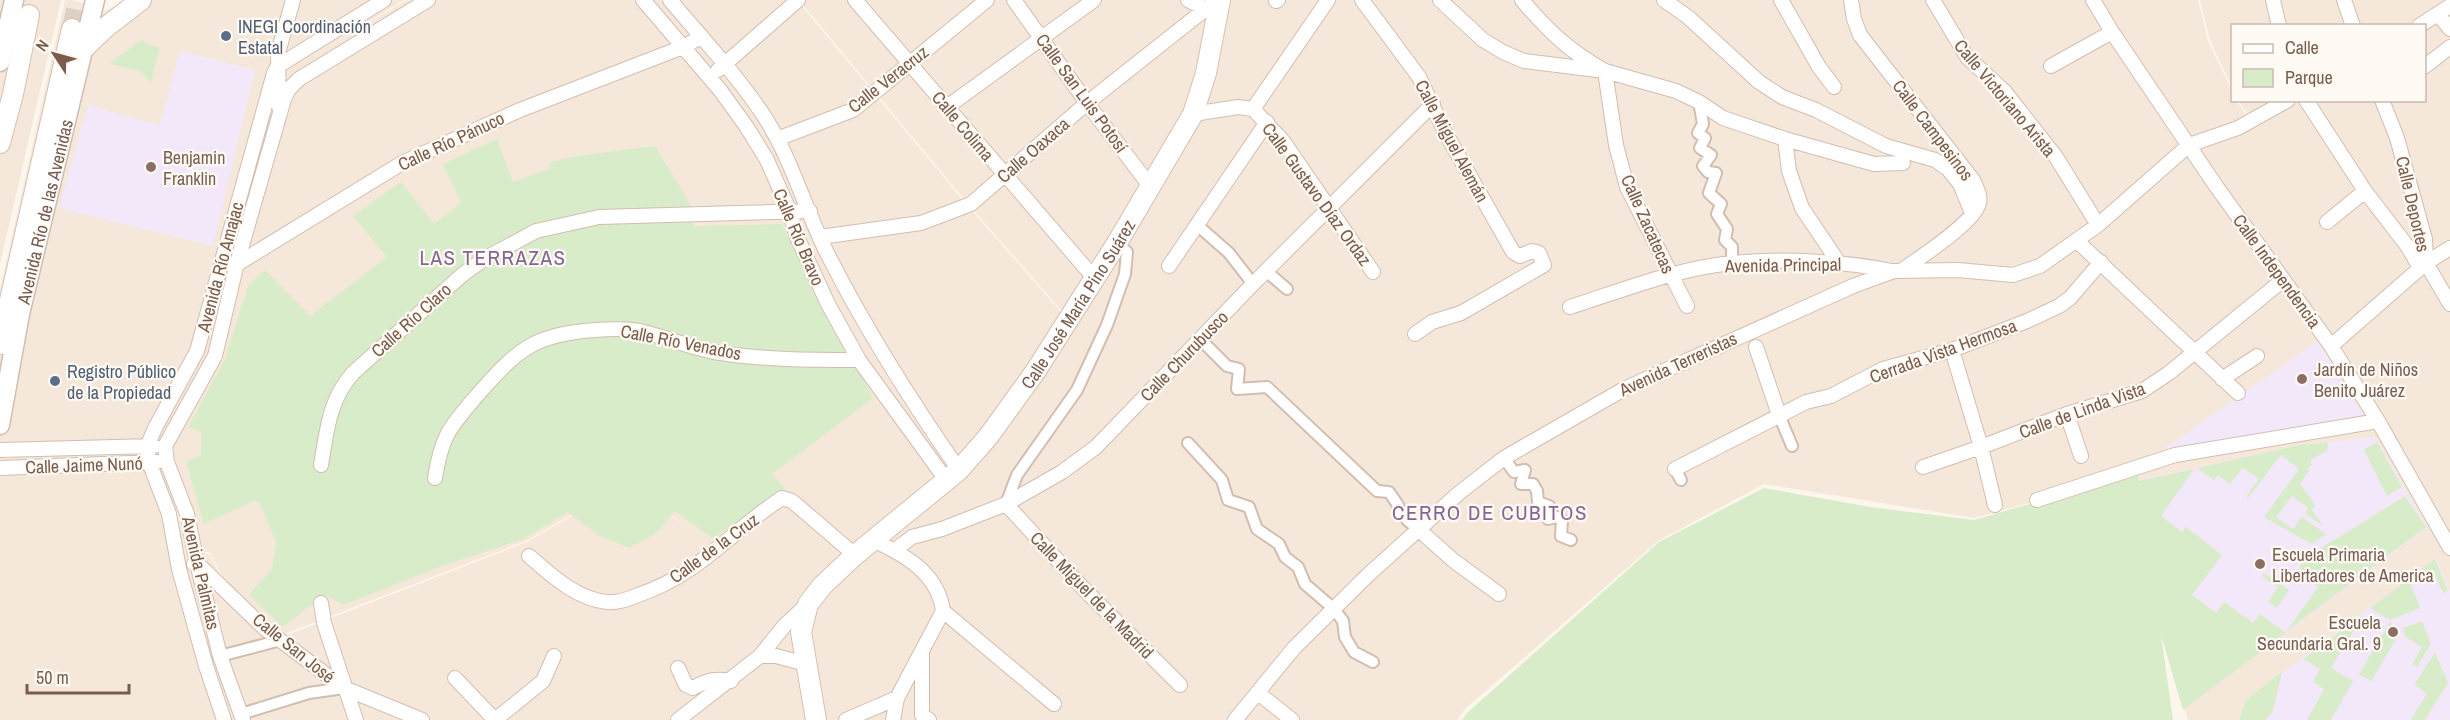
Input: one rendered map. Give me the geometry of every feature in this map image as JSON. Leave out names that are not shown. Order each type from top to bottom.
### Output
[{"type":"main road","points":[[83,49],[106,27],[141,0]]},
{"type":"main road","name":"Calle José María Pino Suárez","points":[[808,604],[823,585],[855,555],[953,476],[988,436],[1035,372],[1095,279],[1193,114],[1206,73],[1214,3]]},
{"type":"main road","points":[[0,143],[13,94],[29,15]]},
{"type":"main road","points":[[0,344],[72,29]]},
{"type":"main road","points":[[23,239],[46,203],[40,167]]},
{"type":"main road","points":[[808,604],[801,632],[816,720]]},
{"type":"street","points":[[0,62],[14,0]]},
{"type":"street","name":"Avenida Río de las Avenidas","points":[[1,417],[20,314],[95,0]]},
{"type":"street","name":"Avenida Río Amajac","points":[[279,116],[278,53],[293,0]]},
{"type":"street","points":[[278,66],[384,0]]},
{"type":"street","name":"Avenida Río Amajac","points":[[165,446],[211,366],[237,263],[279,116],[289,89],[299,79],[428,0]]},
{"type":"street","name":"Calle Río Bravo","points":[[643,0],[710,78],[757,143],[790,212],[797,237],[828,304],[859,360],[953,476]]},
{"type":"street","name":"Calle Río Bravo","points":[[670,0],[762,113],[777,139],[820,237],[953,476]]},
{"type":"street","points":[[710,78],[798,0]]},
{"type":"street","name":"Calle Colima","points":[[855,0],[1095,279]]},
{"type":"street","name":"Calle Veracruz","points":[[777,139],[853,110],[987,0]]},
{"type":"street","name":"Calle San Luis Potosí","points":[[1014,0],[1149,186]]},
{"type":"street","points":[[947,107],[1094,0]]},
{"type":"street","points":[[1188,0],[1214,3]]},
{"type":"street","points":[[1253,109],[1328,0]]},
{"type":"street","name":"Calle Miguel Alemán","points":[[1362,0],[1419,78],[1445,132],[1513,252],[1520,256],[1532,251],[1539,253],[1544,265],[1461,313],[1432,322],[1415,334]]},
{"type":"street","points":[[1440,0],[1468,28],[1503,52],[1524,61],[1605,70],[1656,84],[1699,102],[1723,118],[1785,139],[1874,164],[1903,163]]},
{"type":"street","points":[[1522,0],[1554,38],[1578,56],[1605,70]]},
{"type":"street","points":[[1664,0],[1688,17],[1759,82],[1782,97],[1816,110],[1886,146],[1935,160],[1948,169],[1960,184],[1972,213],[1954,233],[1898,271]]},
{"type":"street","points":[[1781,0],[1833,87]]},
{"type":"street","name":"Calle Campesinos","points":[[1851,0],[1854,19],[1860,35],[1973,180],[1979,194],[1979,204],[1972,213]]},
{"type":"street","name":"Calle Victoriano Arista","points":[[1934,0],[1949,30],[1967,57],[2005,92],[2056,157],[2098,225]]},
{"type":"street","name":"Calle Independencia","points":[[2093,0],[2112,32],[2216,186],[2331,346],[2444,526],[2450,548]]},
{"type":"street","points":[[2273,0],[2279,24]]},
{"type":"street","points":[[2344,0],[2352,24]]},
{"type":"street","name":"Calle Oaxaca","points":[[820,237],[921,223],[971,204],[1087,103],[1214,3]]},
{"type":"street","points":[[2422,24],[2450,6]]},
{"type":"street","points":[[2438,14],[2450,29]]},
{"type":"street","points":[[2051,66],[2112,32]]},
{"type":"street","name":"Calle Río Pánuco","points":[[217,277],[402,163],[520,110],[683,47],[701,37]]},
{"type":"street","points":[[2426,65],[2450,47]]},
{"type":"street","name":"Avenida Río Amajac","points":[[147,447],[197,351],[270,81],[278,66]]},
{"type":"street","name":"Calle Zacatecas","points":[[1605,70],[1616,145],[1627,187],[1687,306]]},
{"type":"street","points":[[1699,102],[1703,124],[1698,133],[1705,138],[1700,148],[1711,155],[1703,166],[1707,172],[1716,173],[1710,193],[1721,204],[1717,214],[1727,229],[1725,240],[1732,246],[1732,263]]},
{"type":"street","points":[[2189,145],[2238,128],[2284,102]]},
{"type":"street","points":[[2307,102],[2365,191],[2423,265]]},
{"type":"street","name":"Calle Deportes","points":[[2383,102],[2397,138],[2425,238],[2423,265],[2450,304]]},
{"type":"street","name":"Calle Churubusco","points":[[895,550],[912,537],[942,529],[1006,504],[1062,472],[1096,447],[1186,357],[1200,339],[1253,284],[1433,104]]},
{"type":"street","name":"Calle Gustavo Díaz Ordaz","points":[[1193,114],[1238,107],[1253,109],[1267,122],[1330,206],[1373,272]]},
{"type":"street","points":[[1169,266],[1267,122]]},
{"type":"street","points":[[1785,139],[1789,171],[1802,208],[1839,263]]},
{"type":"street","name":"Avenida Terreristas","points":[[1235,720],[1294,648],[1334,609],[1418,529],[1504,458],[1624,389],[1853,286],[1898,271],[1958,270],[2013,275],[2040,266],[2098,225],[2189,145]]},
{"type":"street","points":[[2327,222],[2365,191]]},
{"type":"street","name":"Calle Río Claro","points":[[321,465],[331,412],[342,386],[352,373],[462,275],[536,231],[599,218],[810,211]]},
{"type":"street","points":[[1196,224],[1229,253],[1253,284]]},
{"type":"street","points":[[2077,240],[2238,393]]},
{"type":"street","points":[[1006,504],[1017,476],[1077,390],[1107,325],[1125,274],[1127,252],[1117,243]]},
{"type":"street","points":[[2331,346],[2423,265],[2450,248]]},
{"type":"street","name":"Cerrada Vista Hermosa","points":[[1678,475],[1806,402],[1831,396],[1883,369],[1952,350],[2059,306],[2070,298],[2101,262]]},
{"type":"street","name":"Avenida Principal","points":[[1570,307],[1671,275],[1732,263],[1839,263],[1898,271]]},
{"type":"street","points":[[1266,271],[1287,289]]},
{"type":"street","name":"Calle de Linda Vista","points":[[1923,466],[1981,447],[2067,414],[2142,391],[2195,352],[2283,280]]},
{"type":"street","name":"Calle Río Venados","points":[[435,478],[443,440],[456,420],[502,367],[532,343],[561,333],[606,329],[637,330],[725,353],[812,360],[859,360]]},
{"type":"street","points":[[1200,339],[1227,366],[1239,369],[1237,389],[1267,387],[1377,491],[1389,492],[1398,505],[1398,514],[1406,512],[1407,520],[1454,561],[1499,594]]},
{"type":"street","points":[[1756,347],[1779,416],[1792,446]]},
{"type":"street","points":[[1952,350],[1981,447],[1995,505]]},
{"type":"street","points":[[2222,379],[2257,356]]},
{"type":"street","points":[[2067,414],[2081,456]]},
{"type":"street","points":[[2037,500],[2175,454],[2378,421]]},
{"type":"street","points":[[1188,443],[1222,480],[1228,500],[1249,507],[1257,529],[1278,544],[1285,557],[1298,567],[1305,584],[1334,609],[1343,621],[1345,637],[1354,652],[1373,662]]},
{"type":"street","points":[[165,446],[167,462]]},
{"type":"street","name":"Calle Jaime Nunó","points":[[0,450],[165,446]]},
{"type":"street","points":[[147,447],[149,462]]},
{"type":"street","points":[[1504,458],[1514,472],[1525,470],[1521,484],[1533,484],[1537,491],[1538,502],[1549,506],[1548,519],[1557,517],[1562,520],[1561,536],[1571,540]]},
{"type":"street","name":"Avenida Palmitas","points":[[149,462],[169,514],[179,569],[206,666],[224,720]]},
{"type":"street","name":"Calle Jaime Nunó","points":[[0,468],[167,462]]},
{"type":"street","name":"Avenida Palmitas","points":[[167,462],[187,514],[220,656],[242,717]]},
{"type":"street","name":"Calle de la Cruz","points":[[529,556],[573,591],[607,603],[628,599],[654,590],[685,574],[782,498],[792,501],[855,555]]},
{"type":"street","name":"Calle Miguel de la Madrid","points":[[1006,504],[1082,587],[1180,685]]},
{"type":"street","points":[[873,540],[895,550],[916,564],[933,582],[941,597],[943,611],[897,698],[893,720]]},
{"type":"street","points":[[179,569],[197,563]]},
{"type":"street","name":"Calle San José","points":[[197,563],[264,628],[344,687],[422,720]]},
{"type":"street","points":[[321,603],[324,623],[356,720]]},
{"type":"street","points":[[678,720],[731,681],[760,656],[785,625],[808,604]]},
{"type":"street","points":[[943,611],[1054,704]]},
{"type":"street","points":[[220,656],[281,640]]},
{"type":"street","points":[[921,653],[922,715],[929,720]]},
{"type":"street","points":[[455,678],[495,720],[543,681],[554,656]]},
{"type":"street","points":[[760,656],[776,656],[806,664]]},
{"type":"street","points":[[678,668],[686,685],[693,688],[705,680],[716,678],[731,681]]},
{"type":"street","points":[[242,717],[309,693],[344,687]]},
{"type":"street","points":[[1257,693],[1292,720]]},
{"type":"street","points":[[846,720],[897,698]]},
{"type":"shaded area","points":[[0,0],[61,0],[0,264]]},
{"type":"shaded area","points":[[65,0],[73,0],[104,11],[131,0],[297,0],[287,59],[299,0],[404,0],[318,53],[407,0],[797,0],[961,198],[1067,319],[962,472],[858,557],[813,605],[804,631],[818,720],[0,720],[0,457],[157,455],[174,502],[187,549],[210,555],[228,591],[282,637],[529,541],[625,484],[715,545],[625,483],[528,540],[282,635],[230,591],[210,553],[188,547],[176,501],[157,453],[0,456],[0,290]]},
{"type":"shaded area","name":"CERRO DE CUBITOS","points":[[799,0],[2097,0],[2190,141],[2252,124],[2301,102],[2421,274],[2331,352],[2450,541],[2450,720],[2188,720],[2132,519],[2075,491],[1974,518],[1764,484],[1658,541],[1465,709],[1457,720],[821,720],[806,631],[816,607],[861,555],[963,473],[1068,318],[962,197]]},
{"type":"shaded area","points":[[2100,0],[2198,0],[2208,41],[2231,89],[2231,102],[2238,102],[2251,123],[2197,146]]},
{"type":"shaded area","points":[[2200,0],[2450,0],[2422,24],[2231,24],[2231,86],[2210,40]]},
{"type":"shaded area","points":[[2450,11],[2450,532],[2383,421],[2336,351],[2424,274],[2304,102],[2426,102],[2426,25]]},
{"type":"shaded area","name":"Benjamin Franklin","points":[[180,51],[255,70],[213,246],[59,208],[88,105],[160,126]]},
{"type":"shaded area","points":[[2240,102],[2291,102],[2253,122]]},
{"type":"shaded area","name":"Jardín de Niños Benito Juárez","points":[[2318,341],[2364,416],[2167,450],[2166,447]]},
{"type":"shaded area","name":"Escuela Primaria Libertadores de America","points":[[2375,437],[2427,528],[2183,710],[2149,592],[2123,484],[2295,446]]},
{"type":"shaded area","name":"Escuela Secundaria Gral. 9","points":[[2436,558],[2450,592],[2450,720],[2239,720],[2246,700]]},
{"type":"green space","points":[[142,39],[147,45],[160,47],[151,83],[140,71],[109,64]]},
{"type":"green space","points":[[497,139],[513,182],[549,169],[550,162],[583,155],[655,146],[689,202],[694,226],[782,224],[873,398],[772,474],[785,488],[713,539],[675,511],[655,534],[629,548],[598,535],[568,512],[523,539],[445,565],[343,605],[328,596],[310,606],[283,627],[249,595],[272,569],[276,541],[259,502],[254,501],[204,524],[186,462],[201,455],[201,432],[188,427],[225,359],[248,286],[265,270],[310,316],[387,257],[353,216],[401,182],[434,224],[461,203],[443,164]]},
{"type":"green space","points":[[2328,442],[2327,451],[2310,460],[2312,465],[2307,468],[2309,471],[2300,484],[2315,505],[2312,510],[2324,527],[2305,513],[2308,508],[2292,496],[2276,517],[2293,529],[2302,517],[2326,534],[2312,544],[2264,517],[2299,469],[2281,455],[2248,498],[2246,497],[2259,479],[2243,468],[2230,484],[2218,475],[2214,480],[2197,468],[2295,446]]},
{"type":"green space","points":[[2377,442],[2402,487],[2387,496],[2364,450]]},
{"type":"green space","points":[[2194,469],[2161,516],[2182,532],[2186,527],[2222,555],[2192,595],[2216,613],[2224,602],[2253,623],[2260,614],[2286,633],[2183,710],[2161,635],[2173,720],[1462,720],[1467,713],[1659,542],[1764,488],[1870,507],[1974,520],[2137,473],[2139,481]]},
{"type":"green space","points":[[2405,496],[2426,527],[2286,632],[2318,587],[2301,574],[2300,566],[2305,558]]},
{"type":"green space","points":[[2435,559],[2448,591],[2443,593],[2435,575],[2411,585],[2420,608],[2390,620],[2370,608]]},
{"type":"green space","points":[[2264,573],[2289,590],[2277,608],[2268,602],[2278,587],[2261,576]]},
{"type":"green space","points":[[2364,614],[2331,668],[2353,681],[2331,720],[2307,720],[2324,689],[2313,682],[2320,669],[2303,659]]},
{"type":"green space","points":[[2422,621],[2431,644],[2417,667],[2412,664],[2422,647],[2405,637],[2403,628]]},
{"type":"green space","points":[[2390,622],[2398,636],[2371,681],[2359,674]]},
{"type":"green space","points":[[2435,652],[2448,683],[2425,720],[2411,720],[2427,693],[2414,685]]},
{"type":"green space","points":[[2282,672],[2273,711],[2266,720],[2239,720],[2246,700]]},
{"type":"tunnel","points":[[72,29],[78,0]]},
{"type":"place","name":"INEGI Coordinación Estatal","points":[[226,36]]},
{"type":"place","name":"Benjamin Franklin","points":[[151,167]]},
{"type":"place","name":"Jardín de Niños Benito Juárez","points":[[2302,379]]},
{"type":"place","name":"Registro Público de la Propiedad","points":[[55,381]]},
{"type":"place","name":"Escuela Primaria Libertadores de America","points":[[2260,564]]},
{"type":"place","name":"Escuela Secundaria Gral. 9","points":[[2393,632]]},
{"type":"district","name":"LAS TERRAZAS","points":[[493,257]]},
{"type":"district","name":"CERRO DE CUBITOS","points":[[1490,512]]}]
